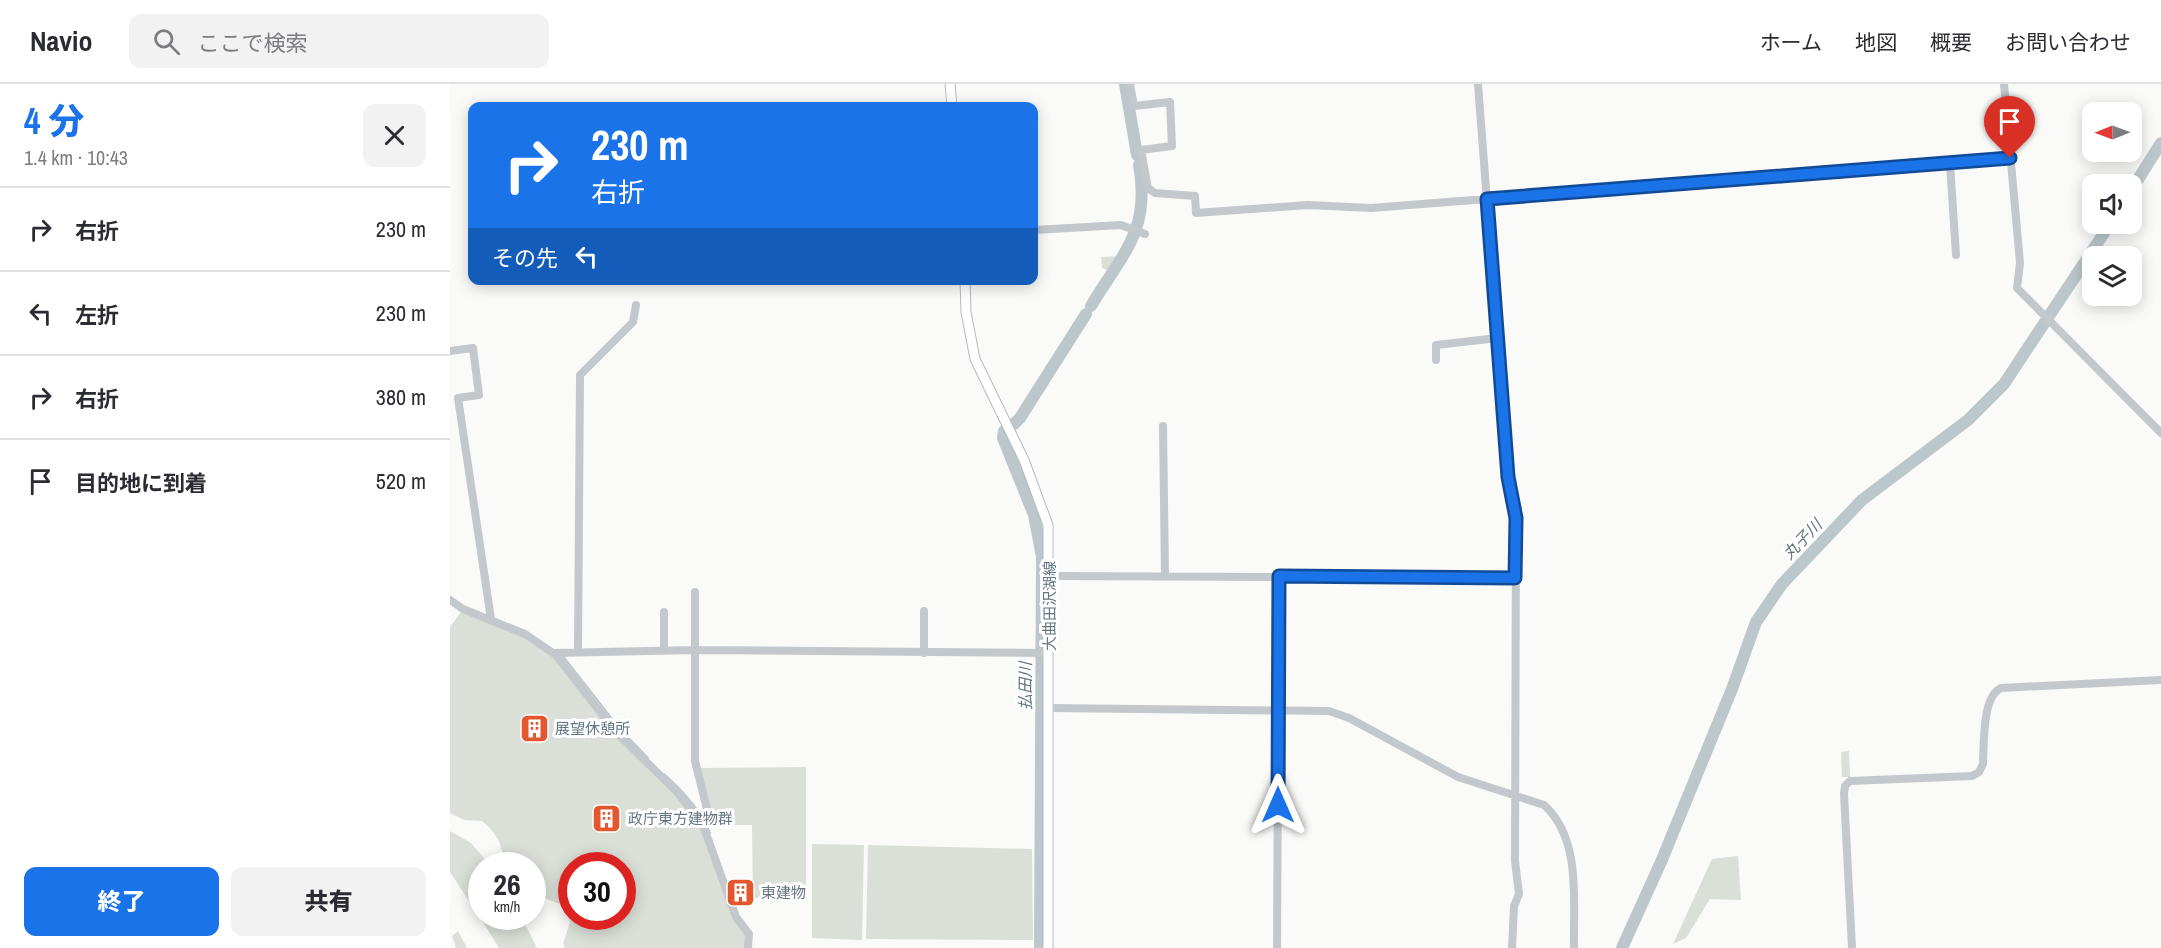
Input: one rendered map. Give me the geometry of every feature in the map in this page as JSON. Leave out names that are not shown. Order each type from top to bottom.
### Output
[{"type":"main road","points":[[950,84],[952,102]]},
{"type":"main road","name":"大曲田沢湖線","points":[[965,285],[966,312],[975,359],[1024,460],[1048,525],[1050,576],[1048,948]]},
{"type":"street","points":[[1130,84],[1134,106],[1170,102],[1172,146],[1141,150],[1148,188],[1155,193],[1195,196],[1197,213],[1308,205],[1371,208],[2010,158]]},
{"type":"street","points":[[1478,84],[1510,489],[1516,518],[1514,795],[1515,861],[1519,894],[1514,906],[1512,948]]},
{"type":"street","points":[[2004,84],[2020,263],[2017,288],[2161,433]]},
{"type":"street","points":[[1950,163],[1956,255]]},
{"type":"street","points":[[1038,230],[1109,225],[1129,227],[1145,234]]},
{"type":"street","points":[[578,651],[580,375],[633,322],[636,305]]},
{"type":"street","points":[[1436,360],[1436,345],[1498,338]]},
{"type":"street","points":[[450,351],[473,348],[479,395],[458,398],[491,620]]},
{"type":"street","points":[[1162,426],[1165,575]]},
{"type":"street","points":[[1050,576],[1515,578]]},
{"type":"street","points":[[1277,948],[1279,576]]},
{"type":"street","points":[[695,592],[695,761],[710,821]]},
{"type":"street","points":[[450,600],[464,609],[525,634],[554,653],[616,732],[678,793],[703,825],[736,917],[749,934],[748,948]]},
{"type":"street","points":[[924,611],[924,653]]},
{"type":"street","points":[[664,612],[664,651]]},
{"type":"street","points":[[554,653],[695,650],[1050,653]]},
{"type":"street","points":[[1852,948],[1844,794],[1845,786],[1850,781],[1972,776],[1979,772],[1983,764],[1989,702],[1995,690],[2001,688],[2161,680]]},
{"type":"street","points":[[1049,708],[1278,710],[1340,714],[1458,777],[1544,806],[1554,814],[1567,837],[1572,867],[1574,948]]},
{"type":"shaded area","points":[[1120,256],[1109,271],[1102,268],[1101,257]]},
{"type":"shaded area","points":[[463,609],[506,625],[556,655],[703,825],[736,917],[749,934],[748,948],[565,948],[563,944],[567,930],[636,930],[636,852],[558,852],[558,903],[546,899],[546,852],[502,852],[499,841],[482,821],[464,820],[450,813],[450,627]]},
{"type":"shaded area","points":[[1849,751],[1850,777],[1842,777],[1841,752]]},
{"type":"shaded area","points":[[806,767],[806,899],[753,898],[752,825],[713,825],[698,768]]},
{"type":"shaded area","points":[[450,831],[471,843],[479,852],[468,852],[468,900],[450,872]]},
{"type":"shaded area","points":[[812,844],[864,845],[862,940],[812,938]]},
{"type":"shaded area","points":[[868,845],[1032,849],[1033,940],[866,939]]},
{"type":"shaded area","points":[[1738,856],[1741,900],[1710,899],[1686,938],[1673,944],[1712,859]]},
{"type":"shaded area","points":[[488,930],[528,930],[537,948],[499,948]]},
{"type":"shaded area","points":[[458,931],[467,948],[456,948],[452,936]]},
{"type":"waterway","name":"払田川","points":[[1125,84],[1137,155]]},
{"type":"waterway","name":"丸子川","points":[[2141,174],[2161,143]]},
{"type":"waterway","name":"払田川","points":[[1091,306],[1123,256],[1137,225],[1142,188],[1139,165]]},
{"type":"waterway","name":"丸子川","points":[[1622,948],[1661,862],[1732,689],[1756,622],[1782,584],[1862,500],[1968,420],[2004,384],[2103,234]]},
{"type":"waterway","name":"払田川","points":[[1014,424],[1086,314]]},
{"type":"waterway","name":"払田川","points":[[1004,431],[1003,438],[1034,515],[1042,557],[1040,948]]},
{"type":"waterway","points":[[563,656],[620,729],[648,758]]},
{"type":"waterway","points":[[664,774],[691,801],[702,816],[710,833]]},
{"type":"place","name":"展望休憩所","points":[[534,729]]},
{"type":"place","name":"政庁東方建物群","points":[[607,819]]},
{"type":"place","name":"東建物","points":[[740,893]]},
{"type":"route","points":[[1278,805],[1279,576],[1515,578],[1516,518],[1508,477],[1487,199],[2010,158]]}]
